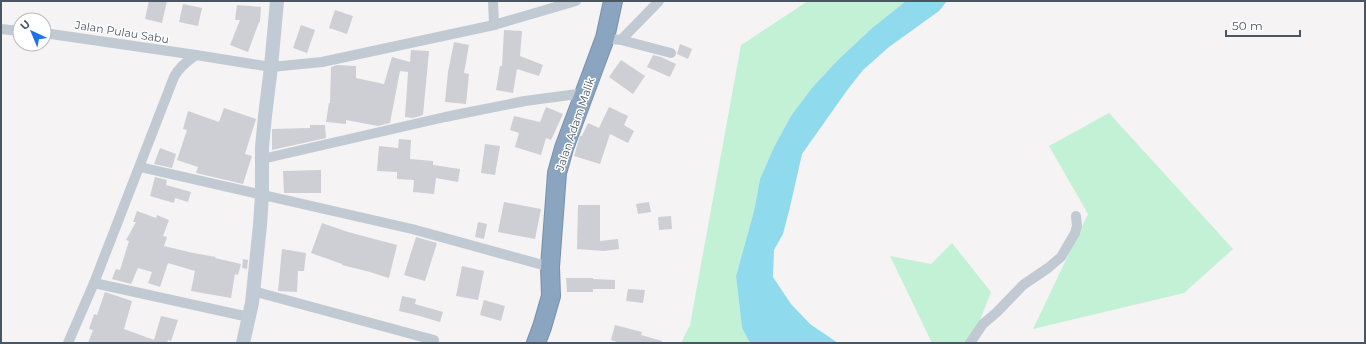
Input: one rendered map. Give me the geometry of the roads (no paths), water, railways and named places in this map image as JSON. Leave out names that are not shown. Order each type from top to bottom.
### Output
[{"type":"highway","name":"Jalan Adam Malik","points":[[536,343],[550,296],[550,267],[557,173],[564,148],[585,93],[613,39],[613,1]]},
{"type":"street","points":[[243,343],[253,291],[260,225],[265,116],[277,1]]},
{"type":"street","points":[[493,1],[494,25]]},
{"type":"street","name":"Jalan Pulau Sabu","points":[[52,34],[271,67],[322,62],[494,25],[576,1]]},
{"type":"street","points":[[613,39],[660,1]]},
{"type":"street","points":[[1,28],[12,29]]},
{"type":"street","points":[[613,39],[671,53]]},
{"type":"street","points":[[68,343],[94,283],[177,70],[196,55]]},
{"type":"street","points":[[262,159],[445,117],[525,101],[585,93]]},
{"type":"street","points":[[140,167],[412,229],[550,267]]},
{"type":"street","points":[[970,343],[983,324],[1023,286],[1061,257],[1077,226],[1076,216]]},
{"type":"street","points":[[94,283],[249,317]]},
{"type":"street","points":[[253,291],[434,340]]},
{"type":"water","points":[[906,1],[947,1],[939,11],[889,47],[863,70],[802,154],[783,234],[774,250],[773,277],[791,304],[810,324],[838,343],[750,343],[742,328],[736,276],[754,211],[760,179],[774,147],[791,116],[812,88],[839,59],[872,28]]}]
